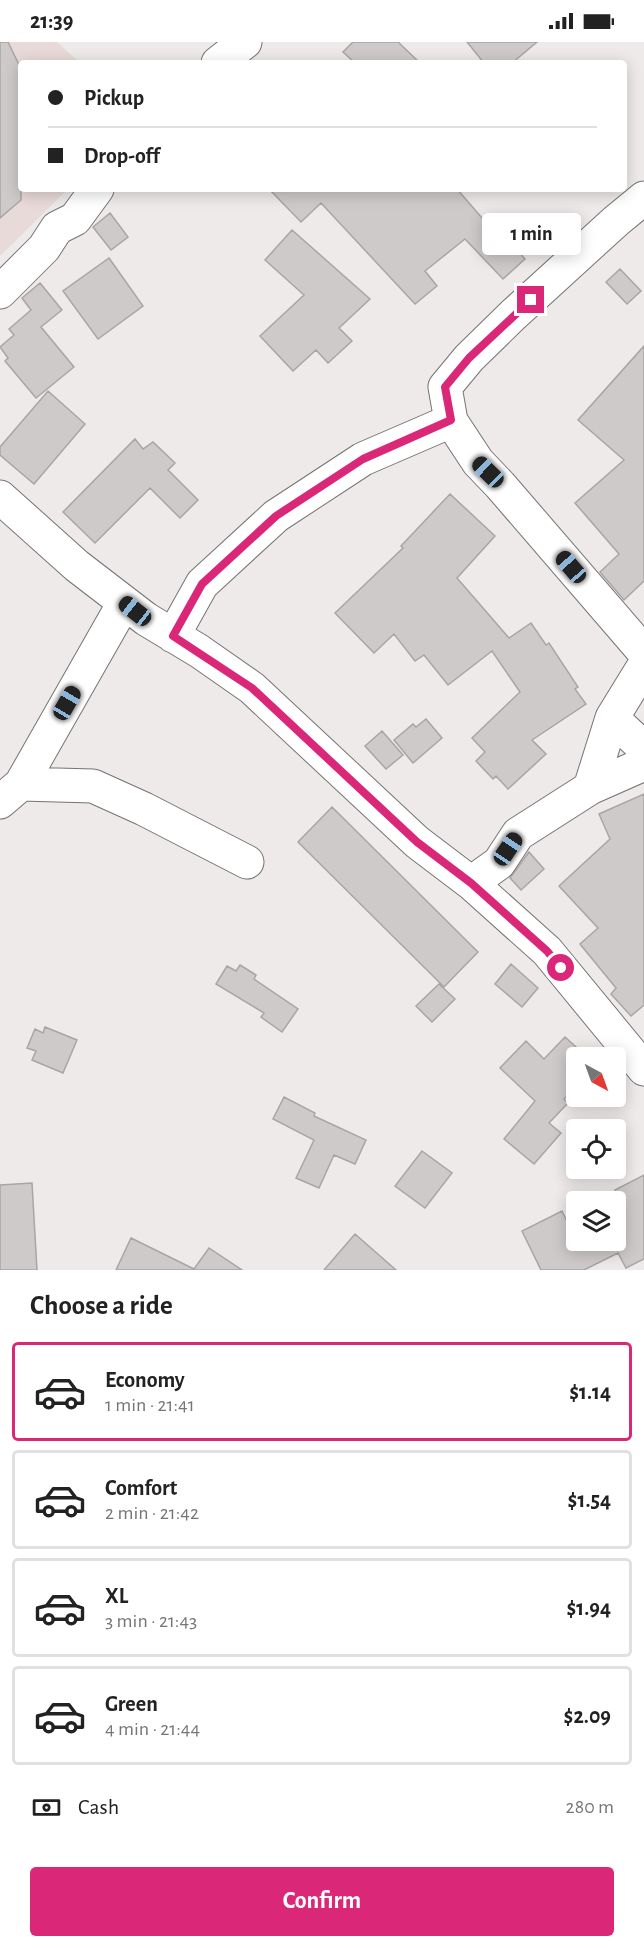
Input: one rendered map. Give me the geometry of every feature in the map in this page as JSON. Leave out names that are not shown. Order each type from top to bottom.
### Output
[{"type":"street","points":[[222,60],[245,42]]},
{"type":"street","points":[[0,292],[44,248],[57,228],[75,219],[95,192]]},
{"type":"street","points":[[644,198],[469,358],[445,387],[451,420],[478,462],[500,484],[644,652]]},
{"type":"street","points":[[173,636],[202,584],[276,516],[363,459],[451,420]]},
{"type":"street","points":[[0,498],[76,566],[124,603],[252,688],[417,842],[471,883],[547,951],[644,1069]]},
{"type":"street","points":[[10,793],[124,603]]},
{"type":"street","points":[[590,788],[612,718],[644,666]]},
{"type":"street","points":[[612,718],[644,748]]},
{"type":"street","points":[[471,883],[499,863],[518,834],[590,788],[644,764]]},
{"type":"street","points":[[10,793],[93,786],[144,809],[247,862]]},
{"type":"shaded area","points":[[0,42],[57,42],[77,60],[18,60],[18,192],[65,192],[0,256]]},
{"type":"building","points":[[0,42],[8,42],[18,63],[18,192],[21,192],[21,200],[0,218]]},
{"type":"building","points":[[353,42],[398,42],[417,60],[352,60],[343,52]]},
{"type":"building","points":[[467,42],[537,42],[516,60],[482,60]]},
{"type":"building","points":[[272,192],[460,192],[501,240],[505,237],[525,259],[503,279],[465,239],[425,271],[437,286],[415,304],[321,203],[301,222]]},
{"type":"building","points":[[110,213],[128,237],[111,250],[93,227]]},
{"type":"building","points":[[292,230],[370,299],[339,328],[352,341],[328,363],[316,350],[293,371],[260,336],[304,295],[265,260]]},
{"type":"building","points":[[109,258],[143,306],[98,339],[63,291]]},
{"type":"building","points":[[620,269],[641,291],[627,304],[606,282]]},
{"type":"building","points":[[40,283],[62,310],[41,327],[74,367],[36,398],[5,361],[8,358],[0,347],[14,335],[9,329],[31,310],[22,298]]},
{"type":"building","points":[[644,346],[644,581],[624,600],[600,572],[619,554],[575,503],[624,460],[578,420]]},
{"type":"building","points":[[48,391],[85,424],[34,484],[0,455],[0,447]]},
{"type":"building","points":[[135,439],[143,449],[153,442],[175,463],[168,470],[198,500],[180,518],[150,488],[95,543],[63,512]]},
{"type":"building","points":[[450,494],[495,536],[457,578],[509,638],[531,623],[546,645],[549,643],[578,687],[575,689],[586,704],[532,740],[546,754],[508,789],[496,776],[493,779],[476,761],[485,752],[472,738],[520,692],[492,651],[448,685],[424,655],[415,661],[394,634],[374,653],[335,613],[403,548],[401,546]]},
{"type":"building","points":[[426,719],[442,738],[413,763],[394,740],[413,724],[416,727]]},
{"type":"building","points":[[382,731],[403,755],[386,769],[365,746]]},
{"type":"building","points":[[644,794],[644,1005],[631,1016],[611,994],[616,988],[580,944],[598,928],[559,886],[610,839],[599,814]]},
{"type":"building","points":[[332,807],[478,952],[444,987],[298,842]]},
{"type":"building","points":[[529,852],[544,869],[521,890],[510,878]]},
{"type":"building","points":[[511,964],[538,988],[522,1007],[495,984]]},
{"type":"building","points":[[240,965],[256,975],[254,979],[298,1009],[282,1032],[261,1017],[264,1013],[216,984],[227,966],[236,971]]},
{"type":"building","points":[[439,984],[455,999],[432,1022],[416,1006]]},
{"type":"building","points":[[45,1027],[77,1040],[63,1073],[32,1060],[36,1051],[27,1048],[35,1029],[43,1033]]},
{"type":"building","points":[[565,1037],[576,1047],[566,1047],[566,1097],[564,1099],[566,1105],[549,1123],[561,1133],[534,1164],[504,1139],[535,1101],[500,1068],[526,1041],[544,1059]]},
{"type":"building","points":[[284,1097],[315,1113],[314,1116],[366,1140],[355,1164],[334,1155],[319,1188],[296,1178],[314,1140],[273,1119]]},
{"type":"building","points":[[422,1151],[452,1173],[425,1208],[395,1186]]},
{"type":"building","points":[[644,1175],[644,1259],[626,1268],[618,1253],[584,1270],[541,1270],[522,1231],[562,1211],[566,1219],[566,1251],[626,1251],[626,1191],[615,1190]]},
{"type":"building","points":[[32,1183],[37,1270],[0,1270],[0,1185]]},
{"type":"building","points":[[355,1234],[396,1270],[324,1270]]},
{"type":"building","points":[[131,1238],[194,1269],[209,1248],[242,1270],[116,1270]]},
{"type":"route","points":[[531,300],[469,358],[445,387],[451,420],[363,459],[276,516],[202,584],[173,636],[252,688],[417,842],[471,883],[547,951],[561,968]]}]
